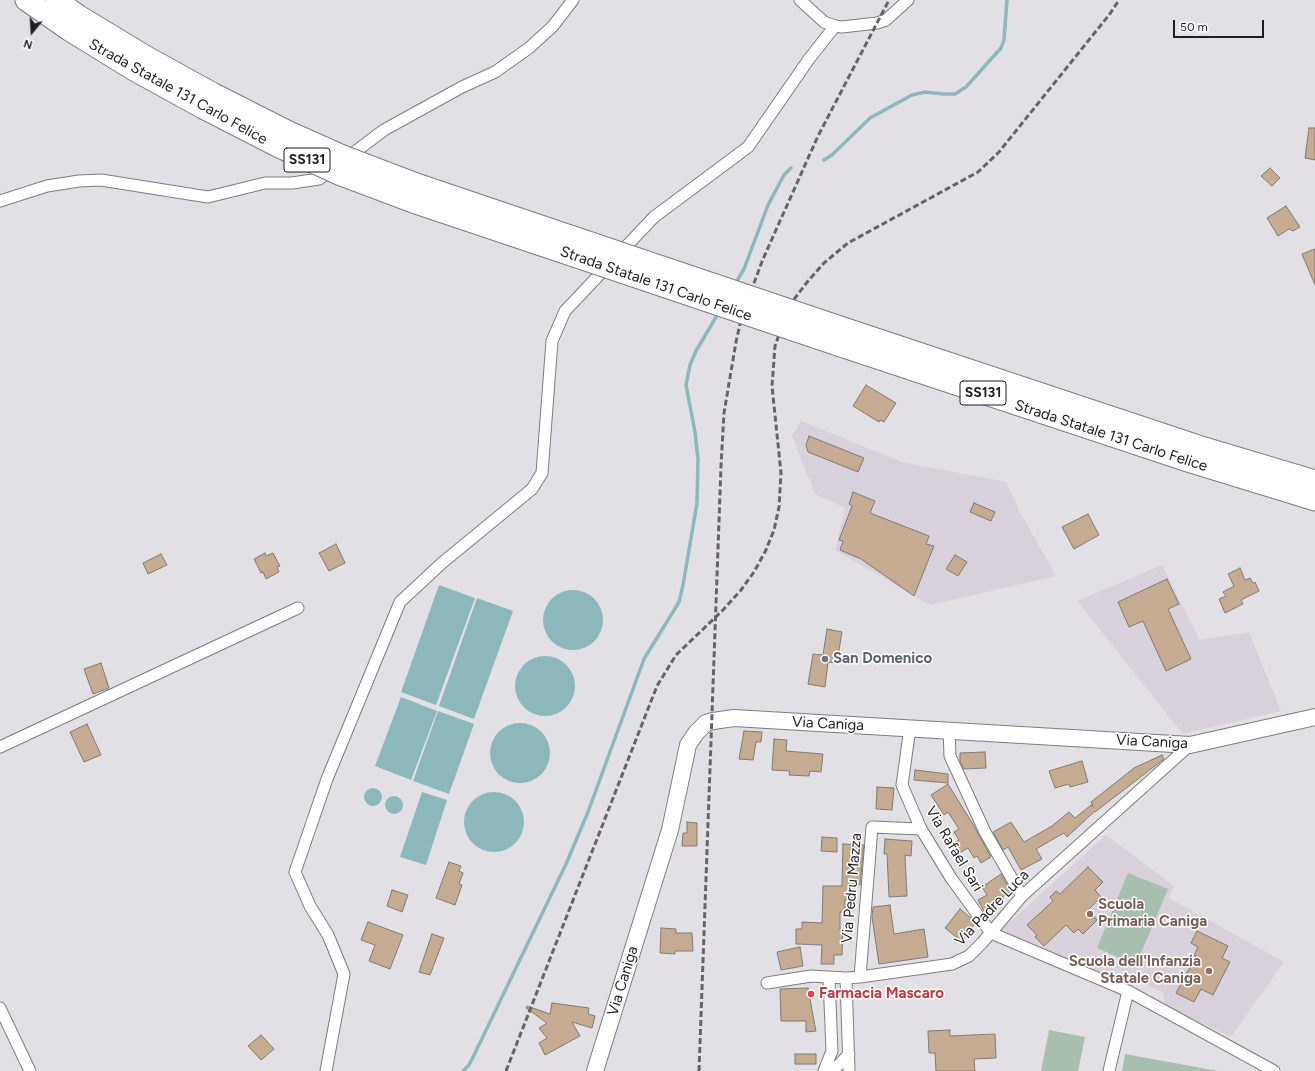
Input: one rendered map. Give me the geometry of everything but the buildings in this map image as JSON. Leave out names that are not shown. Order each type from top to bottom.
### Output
[{"type":"highway","name":"Strada Statale 131 Carlo Felice","points":[[26,0],[69,30],[134,70],[208,101],[289,132],[343,156],[416,194],[1134,434],[1251,481],[1315,500]]},
{"type":"highway","name":"Strada Statale 131 Carlo Felice","points":[[56,0],[79,16],[145,56],[208,101]]},
{"type":"highway","name":"Strada Statale 131 Carlo Felice","points":[[1134,434],[1205,448],[1315,480]]},
{"type":"street","points":[[0,202],[47,186],[78,181],[101,180],[208,197],[265,183],[319,179],[384,130],[462,87],[495,72],[529,48],[553,26],[573,0]]},
{"type":"street","points":[[800,0],[824,22],[834,26],[877,23],[886,20],[908,0]]},
{"type":"street","points":[[326,1071],[344,974],[328,935],[310,906],[295,872],[327,779],[400,602],[442,563],[532,489],[542,473],[552,342],[565,311],[654,217],[748,147],[809,59],[834,26]]},
{"type":"street","points":[[0,747],[298,608]]},
{"type":"street","name":"Via Caniga","points":[[596,1068],[670,830],[688,745],[696,733],[706,724],[713,721],[734,718],[1190,745],[1315,717]]},
{"type":"street","name":"Via Rafael Sari","points":[[910,728],[902,785],[921,829],[951,878],[991,933]]},
{"type":"street","points":[[949,730],[950,756],[985,832],[1022,896]]},
{"type":"street","name":"Via Padre Luca","points":[[767,983],[811,976],[829,978],[860,977],[952,964],[969,956],[991,933],[1022,896],[1190,745]]},
{"type":"street","name":"Via Pedru Mazza","points":[[860,977],[872,827],[921,829]]},
{"type":"street","points":[[991,933],[1128,991],[1274,1071]]},
{"type":"street","points":[[824,1071],[832,1051],[829,978]]},
{"type":"street","points":[[846,978],[849,1071]]},
{"type":"street","points":[[1109,1071],[1128,991]]},
{"type":"street","points":[[0,1008],[30,1071]]},
{"type":"street","points":[[833,1071],[849,1054]]},
{"type":"shaded area","points":[[801,421],[902,462],[1006,482],[1020,512],[1056,576],[930,605],[835,550],[845,508],[815,494],[792,436]]},
{"type":"shaded area","points":[[1162,565],[1200,640],[1249,632],[1281,711],[1183,734],[1077,601]]},
{"type":"shaded area","points":[[1106,835],[1174,886],[1169,898],[1284,962],[1231,1037],[1165,1006],[1163,993],[1136,980],[1133,986],[1001,930]]},
{"type":"green space","points":[[1128,873],[1168,889],[1136,965],[1097,948]]},
{"type":"green space","points":[[1049,1030],[1085,1037],[1078,1071],[1041,1071]]},
{"type":"green space","points":[[1125,1054],[1218,1071],[1122,1071]]},
{"type":"water","points":[[439,585],[475,598],[436,705],[401,692]]},
{"type":"water","points":[[573,590],[590,595],[598,603],[603,620],[598,637],[590,645],[573,650],[556,645],[548,637],[543,620],[548,603],[556,595]]},
{"type":"water","points":[[477,598],[513,611],[474,719],[439,706]]},
{"type":"water","points":[[545,656],[562,661],[570,669],[575,686],[570,703],[562,711],[545,716],[528,711],[520,703],[515,686],[520,669],[528,661]]},
{"type":"water","points":[[401,697],[437,711],[411,780],[375,766]]},
{"type":"water","points":[[438,711],[474,724],[449,794],[413,781]]},
{"type":"water","points":[[520,723],[537,728],[545,736],[550,753],[545,770],[537,778],[520,783],[503,778],[495,770],[490,753],[495,736],[503,728]]},
{"type":"water","points":[[373,788],[379,791],[382,797],[379,803],[373,806],[367,803],[364,797],[367,791]]},
{"type":"water","points":[[422,792],[447,800],[426,865],[400,857]]},
{"type":"water","points":[[494,792],[511,797],[519,805],[524,822],[519,839],[511,847],[494,852],[477,847],[469,839],[464,822],[469,805],[477,797]]},
{"type":"water","points":[[394,796],[400,799],[403,805],[400,811],[394,814],[388,811],[385,805],[388,799]]},
{"type":"waterway","points":[[824,160],[832,155],[870,118],[912,95],[925,92],[955,94],[966,87],[1001,48],[1004,40],[1007,0]]},
{"type":"waterway","points":[[735,284],[744,269],[768,205],[784,175],[791,168]]},
{"type":"waterway","points":[[463,1071],[469,1065],[476,1051],[566,864],[588,812],[644,659],[679,602],[697,503],[698,459],[695,432],[686,385],[690,365],[696,351],[719,312]]},
{"type":"railway","points":[[699,1071],[721,466],[724,413],[736,342],[742,315],[763,259],[818,136],[889,0]]},
{"type":"railway","points":[[506,1071],[657,686],[676,655],[723,610],[741,590],[754,572],[766,550],[774,530],[779,507],[781,473],[772,386],[775,346],[782,326],[795,298],[824,263],[848,243],[978,172],[999,152],[1109,15],[1119,0]]},
{"type":"place","name":"San Domenico","points":[[825,659]]},
{"type":"place","name":"Scuola Primaria Caniga","points":[[1090,914]]},
{"type":"place","name":"Scuola dell'Infanzia Statale Caniga","points":[[1209,971]]},
{"type":"place","name":"Farmacia Mascaro","points":[[811,994]]}]
